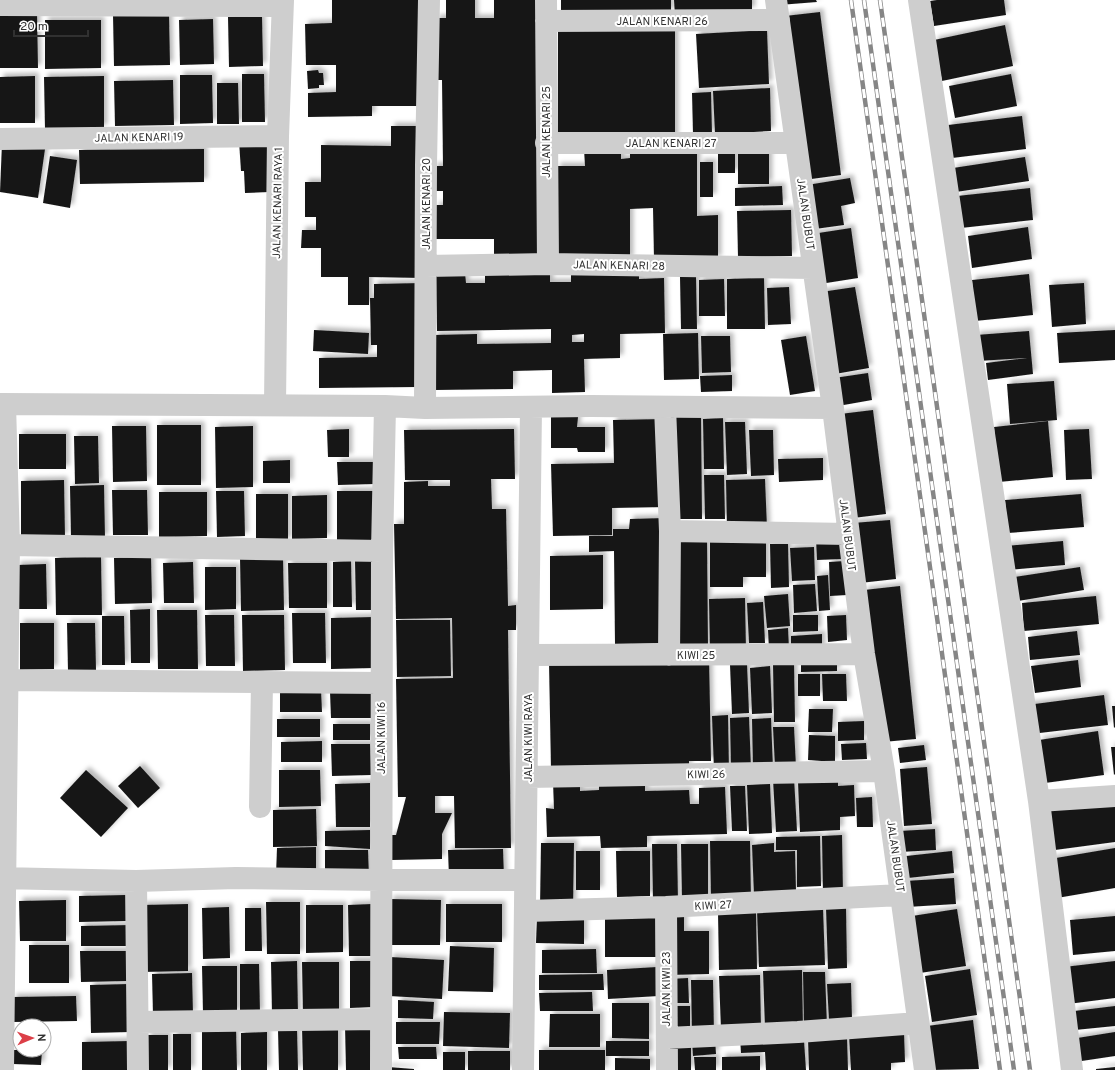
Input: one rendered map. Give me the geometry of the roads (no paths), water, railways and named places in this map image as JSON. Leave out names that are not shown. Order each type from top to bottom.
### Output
[{"type":"street","name":"JALAN KENARI 20","points":[[425,408],[429,0]]},
{"type":"street","points":[[920,0],[1039,801],[1072,1070]]},
{"type":"street","points":[[0,4],[282,3]]},
{"type":"street","name":"JALAN KENARI RAYA 1","points":[[275,405],[278,136],[282,3]]},
{"type":"street","name":"JALAN KENARI 26","points":[[546,11],[778,10]]},
{"type":"street","name":"JALAN BUBUT","points":[[778,10],[833,408],[864,654],[884,771],[925,1070]]},
{"type":"street","name":"JALAN KENARI 25","points":[[546,11],[548,264]]},
{"type":"street","name":"JALAN KENARI 19","points":[[0,139],[278,136]]},
{"type":"street","name":"JALAN KENARI 27","points":[[546,143],[796,143]]},
{"type":"street","name":"JALAN KENARI 28","points":[[426,266],[548,264],[813,268]]},
{"type":"street","points":[[3,1070],[2,878],[9,545],[2,404],[385,406],[425,408],[833,408]]},
{"type":"street","name":"JALAN KIWI 16","points":[[381,1070],[381,682],[385,406]]},
{"type":"street","name":"JALAN KIWI RAYA","points":[[523,1070],[531,407]]},
{"type":"street","points":[[666,407],[670,531],[669,655]]},
{"type":"street","points":[[670,531],[848,534]]},
{"type":"street","points":[[9,545],[382,551]]},
{"type":"street","name":"KIWI 25","points":[[528,655],[864,654]]},
{"type":"street","points":[[7,680],[381,682]]},
{"type":"street","points":[[260,806],[262,682]]},
{"type":"street","name":"KIWI 26","points":[[527,777],[884,771]]},
{"type":"street","points":[[1039,801],[1115,796]]},
{"type":"street","points":[[2,878],[136,881],[236,878],[525,880]]},
{"type":"street","points":[[136,881],[138,1070]]},
{"type":"street","name":"KIWI 27","points":[[526,910],[666,907],[901,895]]},
{"type":"street","name":"JALAN KIWI 23","points":[[666,907],[667,1070]]},
{"type":"street","points":[[138,1022],[381,1019]]},
{"type":"street","points":[[667,1038],[798,1032],[918,1023]]},
{"type":"railway","points":[[851,0],[1000,1070]]},
{"type":"railway","points":[[864,0],[1014,1070]]},
{"type":"railway","points":[[880,0],[1030,1070]]}]
